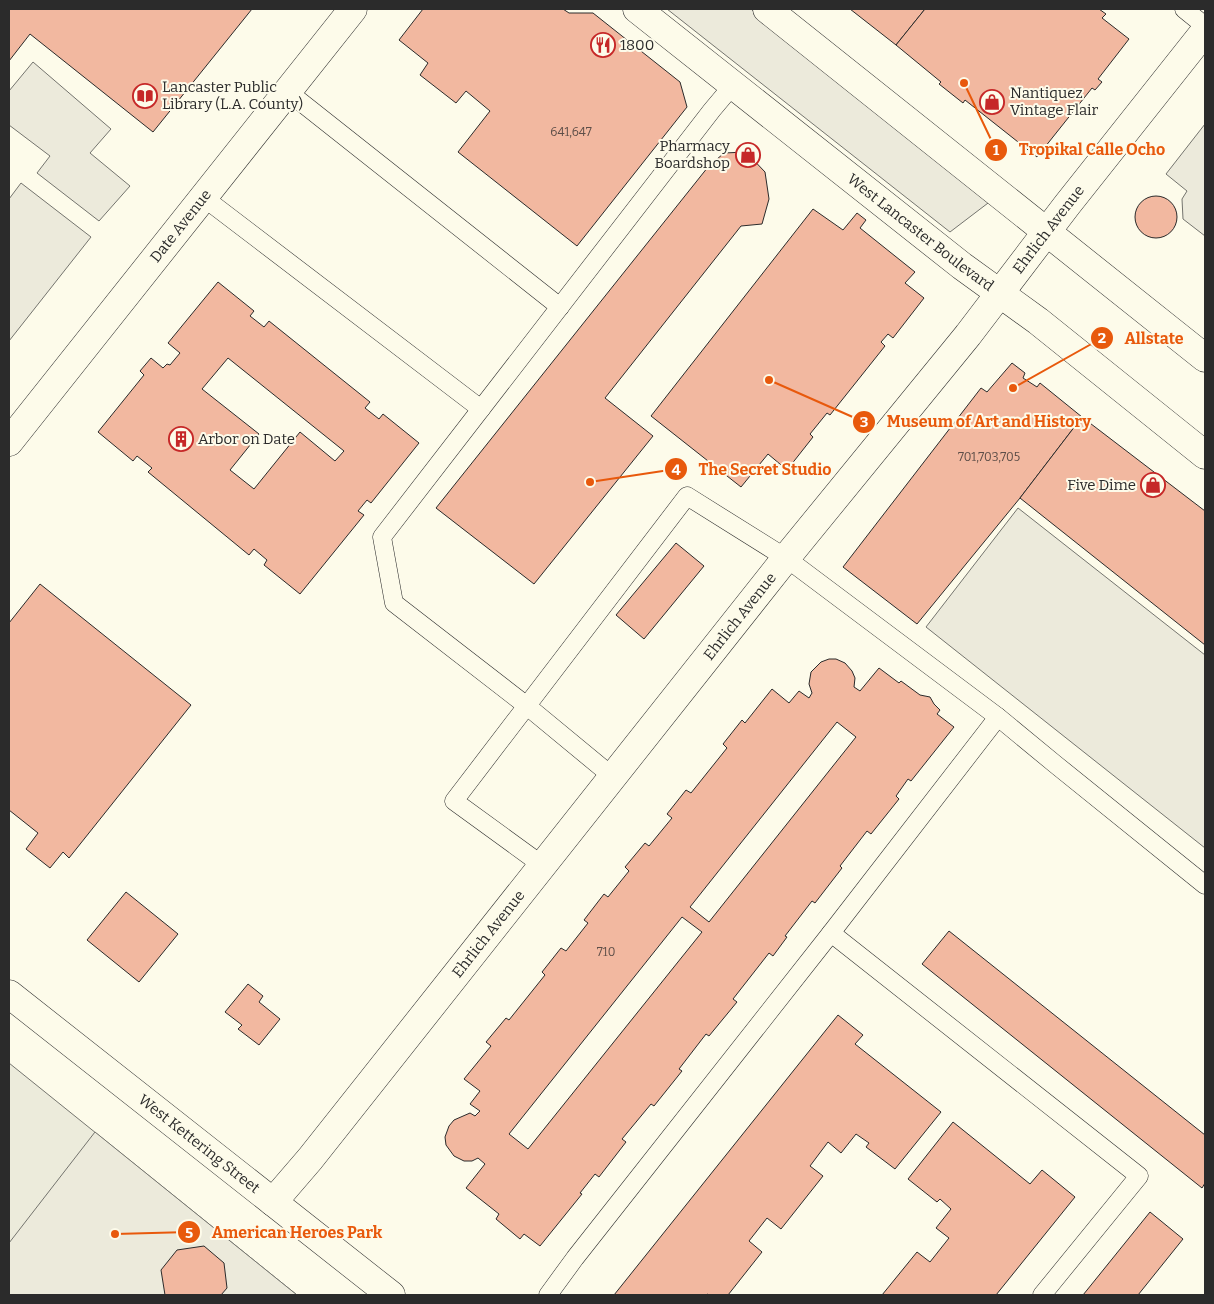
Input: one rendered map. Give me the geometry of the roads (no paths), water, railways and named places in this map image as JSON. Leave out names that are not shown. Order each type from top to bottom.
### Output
[{"type":"street","name":"Date Avenue","points":[[9,442],[353,9]]},
{"type":"street","name":"West Lancaster Boulevard","points":[[637,9],[962,266],[1038,321],[1205,455]]},
{"type":"street","points":[[767,9],[1205,358]]},
{"type":"street","name":"Ehrlich Avenue","points":[[273,1202],[310,1159],[786,558],[968,334],[1205,31]]},
{"type":"street","name":"West Kettering Street","points":[[9,994],[391,1295]]},
{"type":"lane","points":[[1184,9],[1205,26]]},
{"type":"lane","points":[[613,777],[527,706],[394,603],[382,537],[733,85]]},
{"type":"lane","points":[[287,92],[560,307]]},
{"type":"lane","points":[[203,197],[481,409]]},
{"type":"lane","points":[[542,865],[454,801],[687,496],[786,558],[998,717],[1205,885]]},
{"type":"lane","points":[[548,1295],[575,1258],[976,748],[998,717]]},
{"type":"lane","points":[[831,933],[1140,1176],[1042,1295]]},
{"type":"place","name":"1800","points":[[603,45]]},
{"type":"place","name":"Tropikal Calle Ocho","points":[[964,83]]},
{"type":"place","name":"Lancaster Public Library (L.A. County)","points":[[145,96]]},
{"type":"place","name":"Nantiquez Vintage Flair","points":[[992,102]]},
{"type":"place","name":"Pharmacy Boardshop","points":[[748,155]]},
{"type":"place","name":"Museum of Art and History","points":[[769,380]]},
{"type":"place","name":"Allstate","points":[[1013,388]]},
{"type":"place","name":"Arbor on Date","points":[[181,439]]},
{"type":"place","name":"The Secret Studio","points":[[590,482]]},
{"type":"place","name":"Five Dime","points":[[1153,485]]},
{"type":"place","name":"American Heroes Park","points":[[115,1234]]}]
